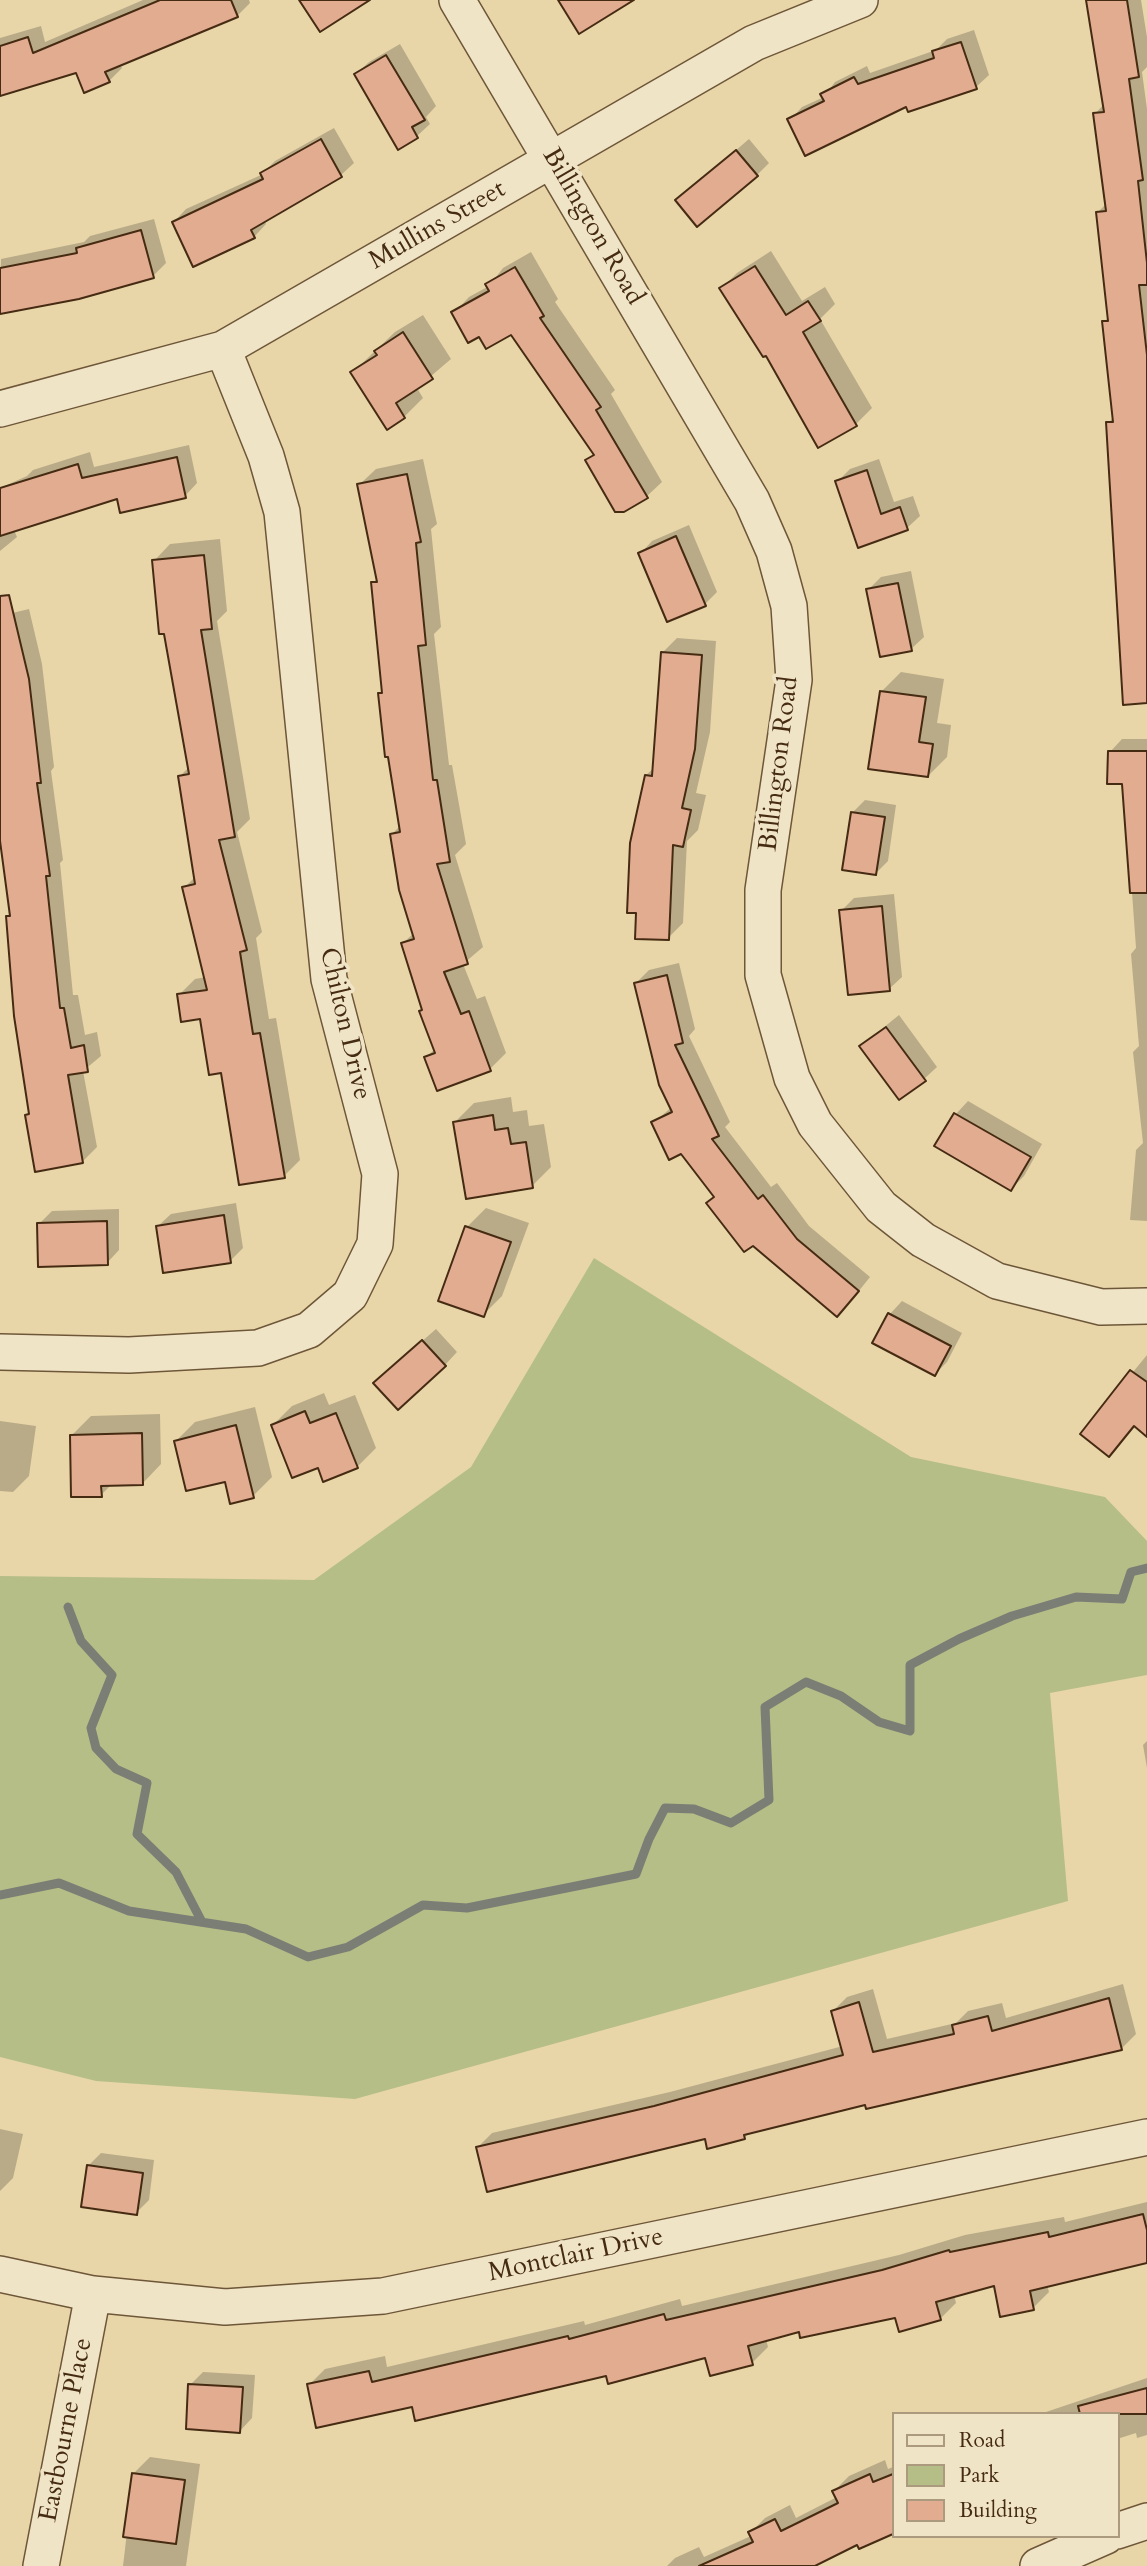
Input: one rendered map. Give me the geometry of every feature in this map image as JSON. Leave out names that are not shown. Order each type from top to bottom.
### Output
[{"type":"street","name":"Billington Road","points":[[457,0],[752,501],[774,551],[789,606],[794,680],[763,890],[763,975],[792,1078],[815,1124],[881,1207],[923,1240],[997,1281],[1101,1307],[1147,1306]]},
{"type":"street","name":"Mullins Street","points":[[0,409],[223,349],[754,43],[860,0]]},
{"type":"street","name":"Chilton Drive","points":[[0,1352],[129,1354],[258,1348],[309,1330],[350,1295],[375,1244],[380,1174],[329,979],[282,512],[266,456],[223,349]]},
{"type":"street","name":"Montclair Drive","points":[[0,2274],[93,2294],[225,2307],[383,2296],[1147,2137]]},
{"type":"street","name":"Eastbourne Place","points":[[41,2566],[93,2294]]},
{"type":"street","points":[[1119,2530],[1147,2521]]},
{"type":"street","points":[[1038,2566],[1101,2538]]},
{"type":"green space","points":[[594,1258],[911,1457],[1105,1497],[1147,1541],[1147,1675],[1050,1693],[1068,1901],[355,2099],[96,2081],[0,2057],[0,1576],[314,1580],[471,1467]]},
{"type":"building","points":[[160,0],[231,0],[238,17],[105,72],[110,82],[84,93],[76,73],[0,96],[0,46],[28,37],[33,53]]},
{"type":"building","points":[[299,0],[370,0],[320,32]]},
{"type":"building","points":[[558,0],[634,0],[579,34]]},
{"type":"building","points":[[1086,0],[1127,0],[1139,77],[1129,79],[1143,180],[1138,181],[1147,263],[1147,285],[1139,285],[1147,355],[1147,703],[1123,705],[1106,422],[1113,422],[1102,321],[1108,321],[1096,212],[1106,211],[1093,113],[1104,112]]},
{"type":"building","points":[[961,42],[977,89],[908,112],[906,107],[805,156],[787,119],[824,101],[820,94],[854,77],[858,84],[934,58],[932,51]]},
{"type":"building","points":[[386,55],[425,120],[412,127],[418,138],[398,150],[354,74]]},
{"type":"building","points":[[321,139],[342,177],[251,230],[255,238],[193,267],[172,222],[263,179],[260,173]]},
{"type":"building","points":[[736,150],[758,176],[697,227],[675,200]]},
{"type":"building","points":[[141,230],[154,278],[79,299],[0,314],[0,268],[77,253],[76,248]]},
{"type":"building","points":[[755,266],[786,315],[808,301],[821,321],[803,332],[857,426],[818,448],[766,356],[763,357],[719,288]]},
{"type":"building","points":[[515,267],[544,316],[540,318],[601,407],[596,410],[648,498],[624,512],[615,512],[585,460],[594,455],[511,335],[486,349],[479,337],[468,343],[451,312],[489,291],[485,284]]},
{"type":"building","points":[[403,332],[433,379],[396,403],[405,418],[387,430],[350,372],[377,355],[374,351]]},
{"type":"building","points":[[177,457],[186,498],[120,513],[117,499],[0,536],[0,488],[78,464],[82,478]]},
{"type":"building","points":[[867,470],[881,514],[900,507],[908,530],[858,548],[835,481]]},
{"type":"building","points":[[407,474],[421,542],[416,543],[426,645],[418,646],[433,780],[437,780],[450,862],[437,864],[468,964],[444,972],[461,1014],[469,1011],[491,1071],[437,1091],[424,1057],[435,1053],[419,1011],[422,1010],[401,943],[414,939],[399,890],[390,834],[400,832],[388,757],[385,757],[378,693],[382,693],[371,582],[377,582],[357,484]]},
{"type":"building","points":[[676,536],[706,606],[667,622],[638,553]]},
{"type":"building","points":[[204,555],[212,629],[201,630],[235,837],[219,840],[247,950],[240,952],[253,1034],[260,1033],[285,1178],[239,1185],[221,1073],[209,1075],[200,1019],[181,1022],[177,994],[207,990],[182,887],[195,884],[178,776],[189,774],[164,634],[159,634],[152,560]]},
{"type":"building","points":[[898,583],[912,651],[880,657],[866,589]]},
{"type":"building","points":[[9,595],[29,679],[41,783],[37,783],[50,876],[46,876],[60,1008],[64,1008],[71,1048],[84,1045],[88,1072],[68,1075],[83,1163],[35,1172],[25,1115],[29,1114],[14,1016],[6,916],[10,916],[0,841],[0,596]]},
{"type":"building","points":[[661,652],[702,655],[695,749],[682,808],[691,810],[683,847],[673,845],[669,940],[635,939],[636,913],[627,913],[630,843],[645,775],[652,776]]},
{"type":"building","points":[[880,691],[926,697],[919,742],[933,744],[928,777],[868,769]]},
{"type":"building","points":[[1108,751],[1147,751],[1147,893],[1130,893],[1122,784],[1107,784]]},
{"type":"building","points":[[851,812],[885,817],[876,875],[842,870]]},
{"type":"building","points":[[882,906],[890,991],[848,995],[839,910]]},
{"type":"building","points":[[667,975],[683,1043],[675,1045],[719,1136],[712,1139],[758,1199],[763,1195],[797,1239],[859,1291],[837,1317],[753,1246],[744,1252],[706,1203],[714,1197],[681,1154],[669,1160],[651,1122],[672,1112],[659,1085],[634,983]]},
{"type":"building","points":[[886,1027],[926,1081],[899,1100],[859,1046]]},
{"type":"building","points":[[954,1113],[1031,1157],[1011,1191],[934,1146]]},
{"type":"building","points":[[493,1115],[495,1130],[508,1128],[511,1144],[526,1142],[533,1188],[466,1199],[453,1122]]},
{"type":"building","points":[[224,1215],[231,1263],[163,1273],[156,1226]]},
{"type":"building","points":[[107,1221],[108,1265],[38,1267],[37,1223]]},
{"type":"building","points":[[465,1226],[511,1242],[484,1317],[438,1301]]},
{"type":"building","points":[[888,1313],[951,1346],[935,1376],[872,1343]]},
{"type":"building","points":[[422,1340],[446,1366],[398,1410],[373,1383]]},
{"type":"building","points":[[1130,1370],[1147,1382],[1147,1437],[1134,1426],[1109,1457],[1080,1434]]},
{"type":"building","points":[[305,1411],[310,1423],[336,1413],[358,1468],[323,1482],[318,1468],[292,1478],[271,1425]]},
{"type":"building","points":[[236,1425],[254,1498],[230,1504],[225,1482],[186,1491],[174,1441]]},
{"type":"building","points":[[142,1433],[143,1485],[101,1486],[102,1497],[71,1497],[70,1435]]},
{"type":"building","points":[[1109,1998],[1122,2050],[866,2109],[865,2105],[744,2135],[745,2139],[707,2149],[705,2139],[487,2192],[476,2147],[654,2106],[843,2055],[831,2011],[859,2002],[873,2052],[954,2034],[952,2025],[988,2016],[992,2031]]},
{"type":"building","points":[[87,2165],[143,2173],[137,2215],[81,2207]]},
{"type":"building","points":[[1143,2214],[1147,2230],[1147,2263],[1030,2291],[1034,2310],[1000,2317],[994,2286],[936,2302],[941,2320],[899,2332],[895,2318],[800,2338],[799,2332],[748,2346],[753,2365],[710,2376],[705,2358],[608,2384],[606,2376],[415,2421],[412,2407],[316,2428],[307,2384],[369,2371],[372,2382],[568,2336],[569,2339],[664,2314],[666,2320],[882,2270],[949,2250],[950,2252],[1048,2232],[1049,2237]]},
{"type":"building","points":[[188,2384],[243,2387],[240,2433],[186,2429]]},
{"type":"building","points":[[1147,2388],[1147,2414],[1080,2412],[1078,2406]]},
{"type":"building","points":[[132,2473],[185,2480],[176,2544],[123,2537]]},
{"type":"building","points":[[870,2474],[873,2482],[892,2474],[892,2534],[859,2549],[857,2545],[815,2566],[699,2566],[753,2542],[748,2532],[775,2519],[781,2531],[838,2503],[832,2491]]},
{"type":"waterway","points":[[0,1895],[59,1883],[129,1911],[246,1929],[308,1957],[348,1947],[423,1905],[467,1908],[636,1874],[649,1839],[665,1808],[694,1809],[731,1823],[769,1800],[765,1707],[806,1682],[841,1696],[879,1722],[910,1731],[910,1665],[959,1639],[1012,1616],[1076,1597],[1122,1599],[1131,1572],[1147,1568]]},
{"type":"waterway","points":[[68,1607],[81,1641],[112,1675],[91,1728],[96,1748],[116,1769],[147,1783],[137,1834],[176,1872],[202,1922]]}]
